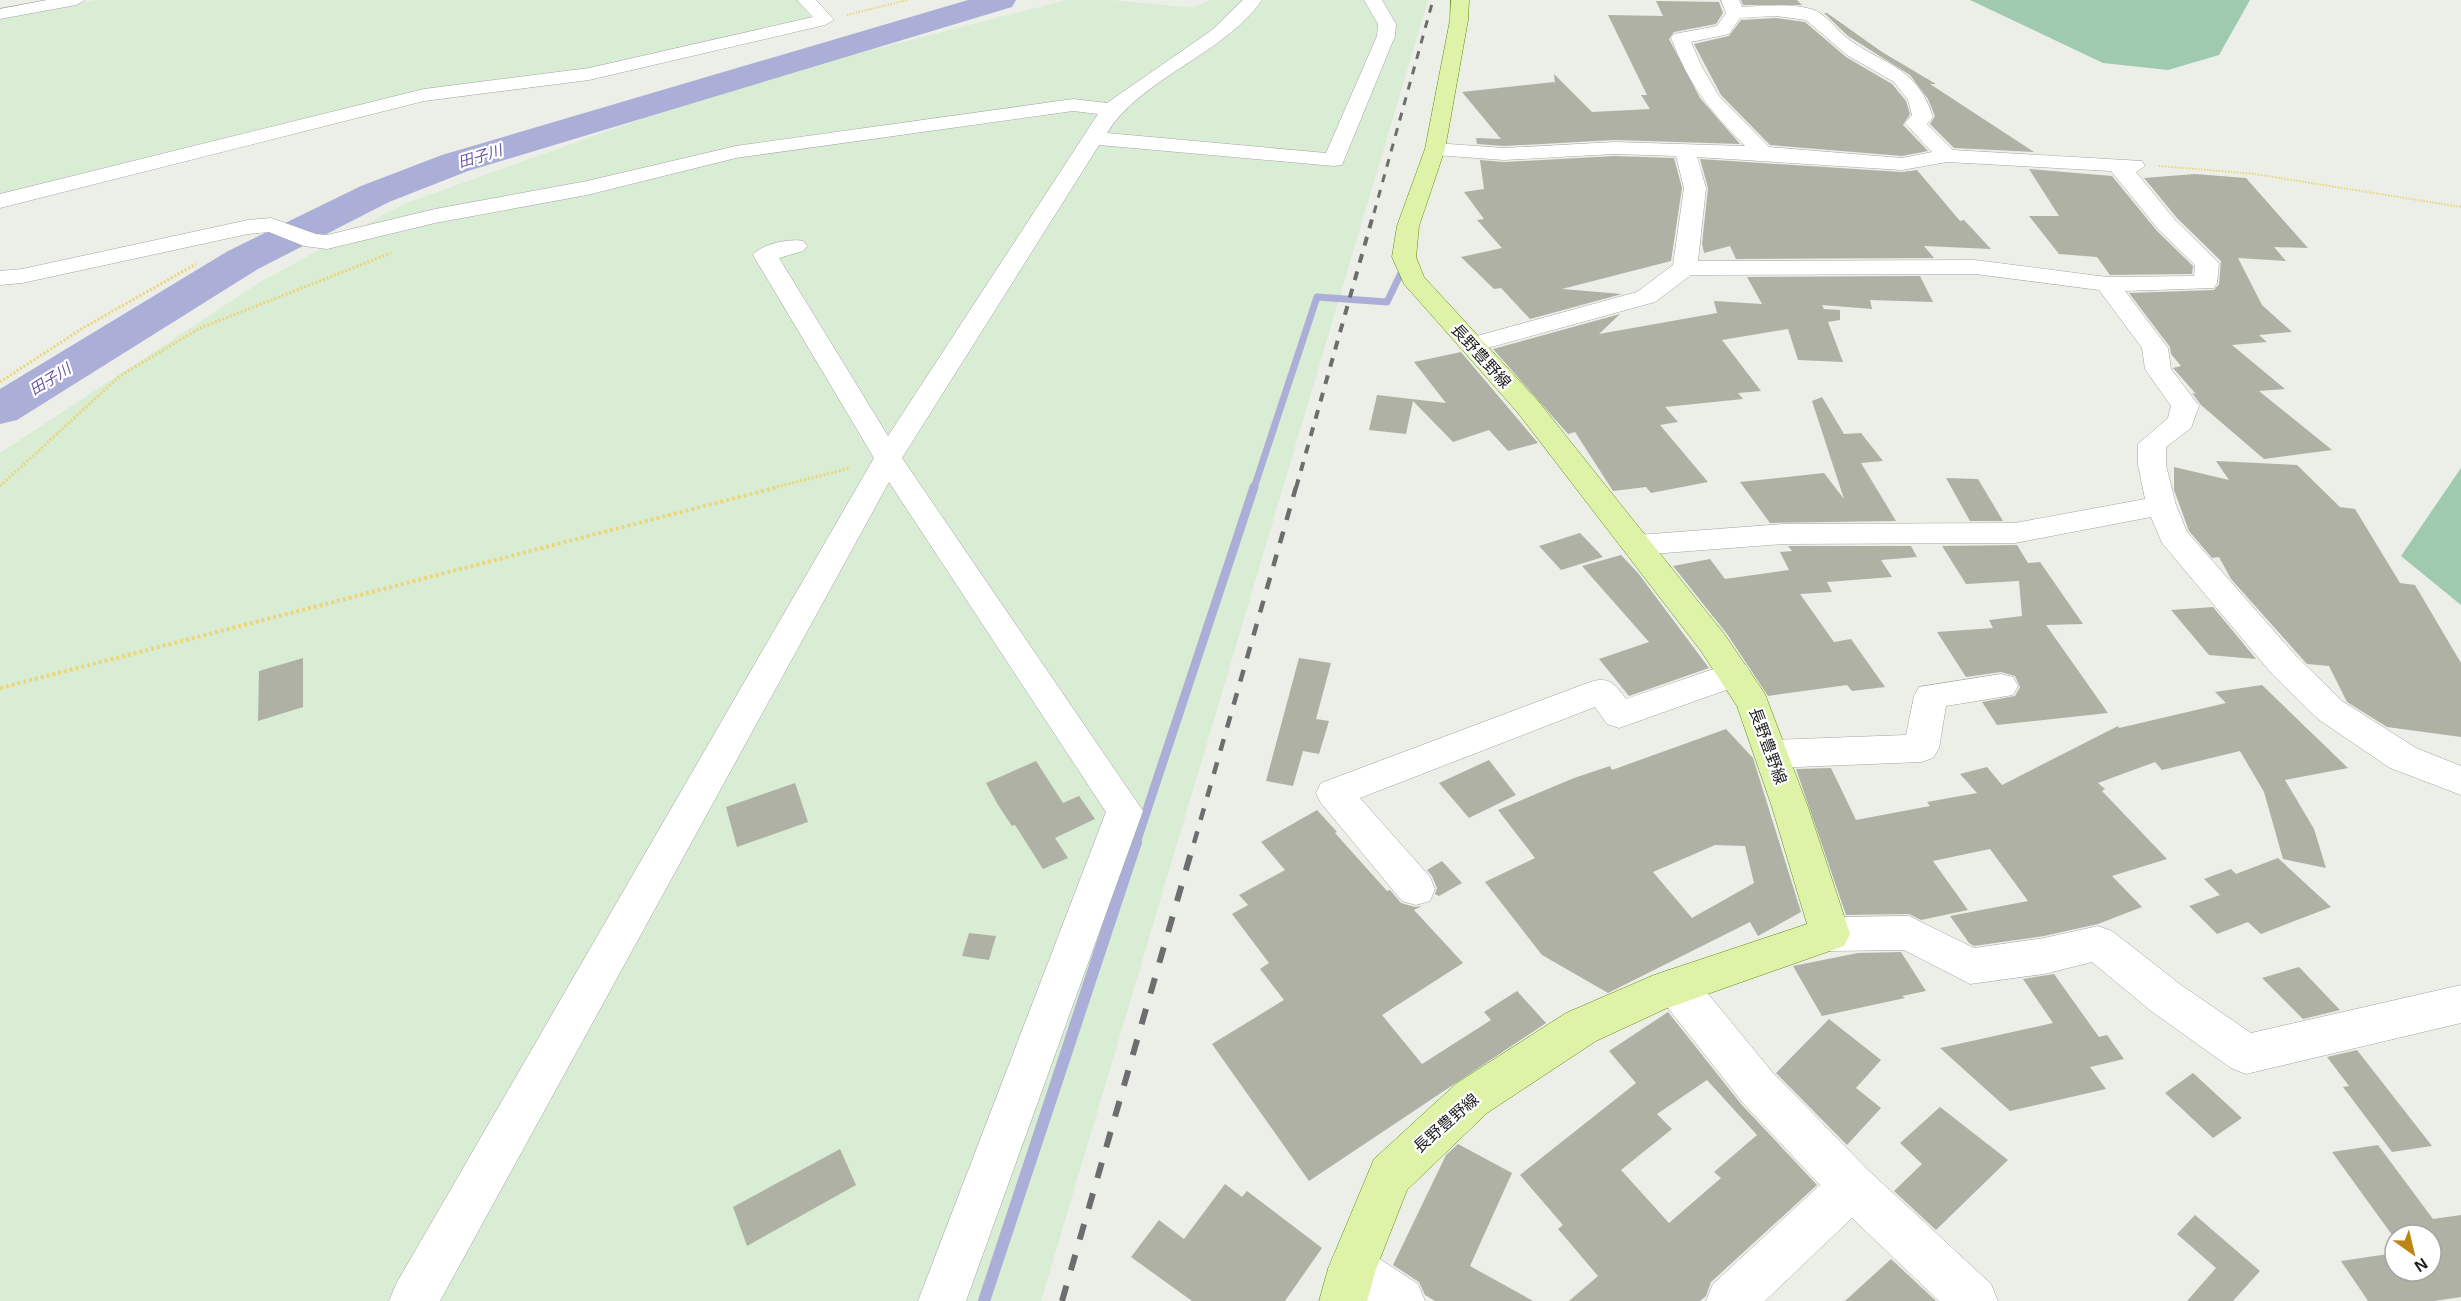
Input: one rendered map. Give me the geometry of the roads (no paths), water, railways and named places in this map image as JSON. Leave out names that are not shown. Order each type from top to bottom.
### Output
[{"type":"main road","name":"長野豊野線","points":[[1347,1285],[1390,1175],[1434,1130],[1472,1098],[1581,1027],[1676,986],[1830,934],[1772,754],[1753,703],[1638,545],[1528,408],[1413,279],[1404,257],[1408,226],[1423,177],[1435,149],[1460,0]]},
{"type":"street","points":[[0,14],[76,0]]},
{"type":"street","points":[[0,201],[424,95],[589,74],[825,20],[806,0]]},
{"type":"street","points":[[413,1301],[888,458],[1111,110],[1218,34],[1253,0]]},
{"type":"street","points":[[1094,138],[1334,160],[1386,36],[1387,24],[1373,0]]},
{"type":"street","points":[[1763,153],[1711,99],[1692,67],[1680,38],[1723,30],[1733,6],[1801,12],[1819,19],[1841,42],[1886,66],[1918,97],[1923,117],[1915,123],[1947,156]]},
{"type":"street","points":[[0,278],[22,276],[248,227],[271,225],[312,241],[327,242],[435,216],[587,188],[736,153],[1074,105],[1111,110]]},
{"type":"street","points":[[1435,149],[1504,154],[1614,148],[1763,153],[1902,164],[1947,156],[2125,165],[2167,225],[2207,263],[2205,283],[2107,284],[1975,267],[1685,268],[1646,297],[1471,345]]},
{"type":"street","points":[[1685,152],[1695,188],[1685,268]]},
{"type":"street","points":[[795,246],[765,255],[888,458],[1125,811],[942,1301]]},
{"type":"street","points":[[2107,284],[2155,348],[2158,369],[2185,406],[2181,422],[2152,444],[2152,465],[2161,505],[2173,537],[2284,665],[2330,710],[2403,758],[2461,781]]},
{"type":"street","points":[[1638,545],[1783,534],[2015,533],[2161,505]]},
{"type":"street","points":[[1416,889],[1334,793],[1602,691],[1619,715],[1734,675]]},
{"type":"street","points":[[1772,754],[1921,748],[1931,696],[2001,686]]},
{"type":"street","points":[[1830,934],[1909,933],[1970,966],[2044,956],[2098,943],[2166,998],[2246,1054],[2461,1004]]},
{"type":"street","points":[[1676,986],[1758,1088],[1852,1186],[1974,1301]]},
{"type":"street","points":[[1730,1301],[1852,1186]]},
{"type":"street","points":[[1347,1285],[1401,1301]]},
{"type":"waterway","name":"田子川","points":[[0,410],[243,260],[375,194],[455,163],[1001,0]]},
{"type":"waterway","points":[[1254,488],[1317,297],[1387,302],[1403,269]]},
{"type":"waterway","points":[[1136,843],[1254,487]]},
{"type":"waterway","points":[[984,1301],[1136,842]]},
{"type":"railway","points":[[1374,213],[1433,0]]},
{"type":"railway","points":[[1296,488],[1374,212]]},
{"type":"railway","points":[[1194,843],[1296,487]]},
{"type":"railway","points":[[1062,1301],[1194,842]]}]
